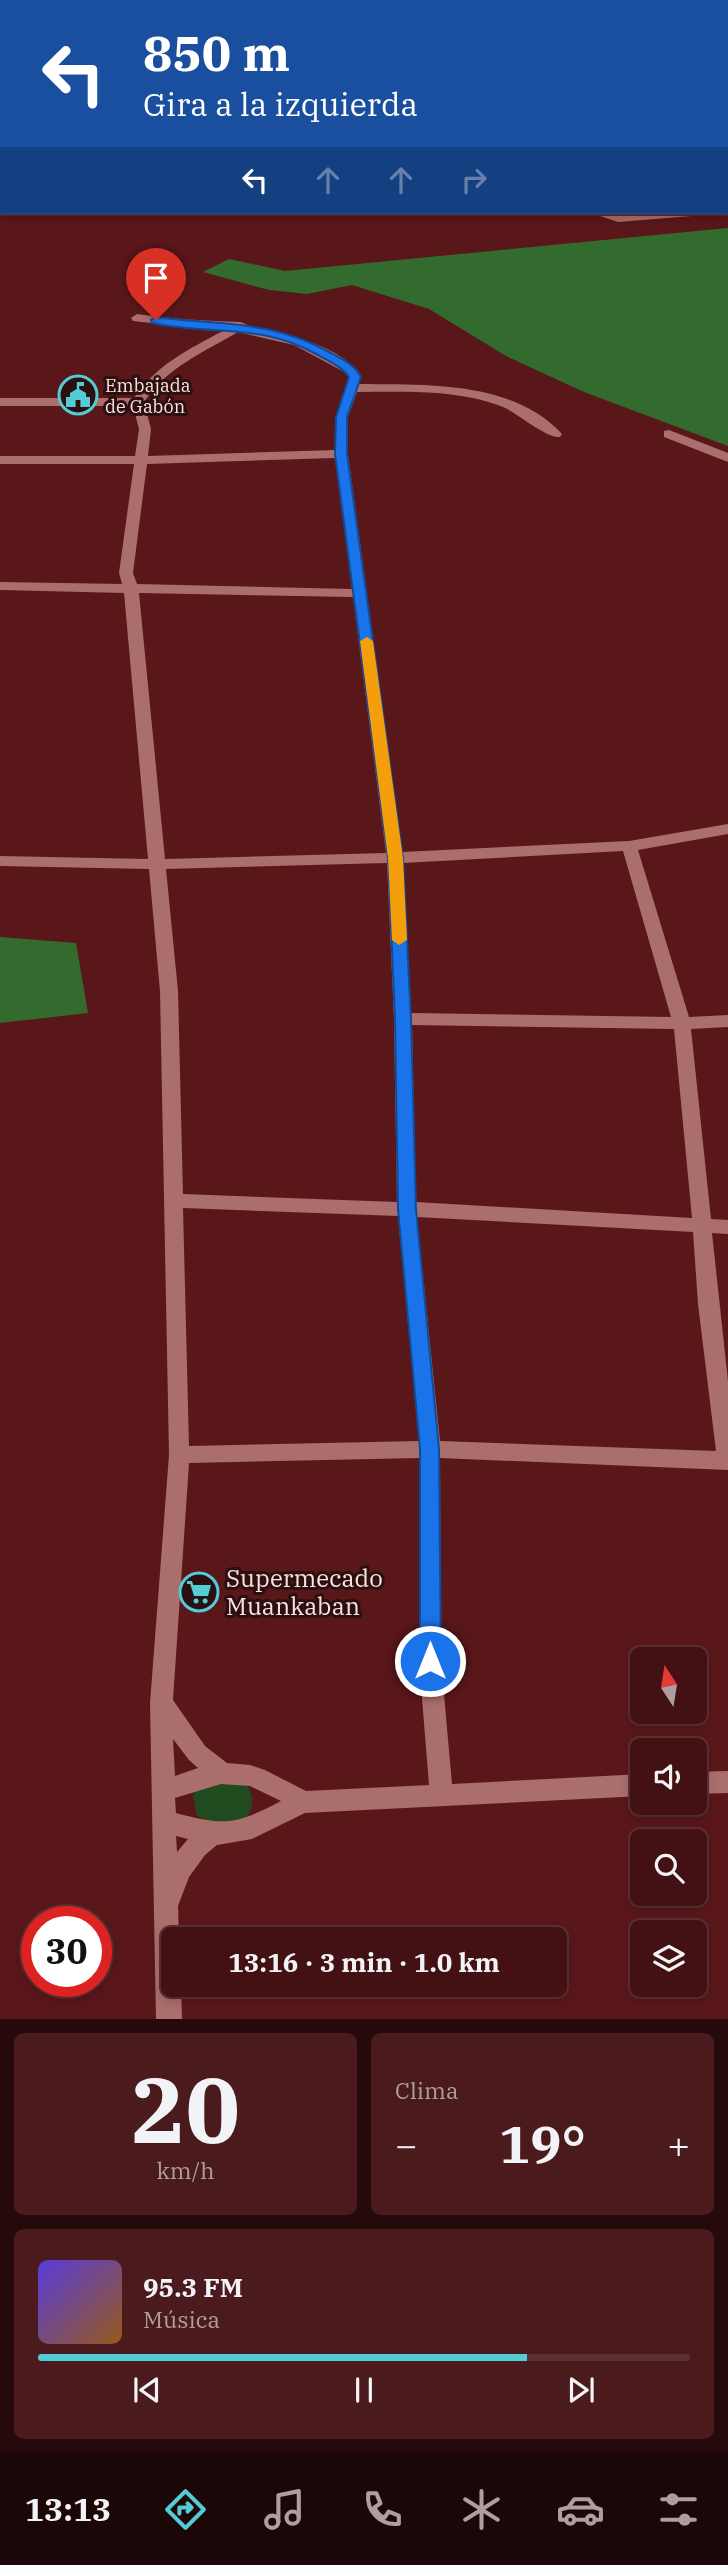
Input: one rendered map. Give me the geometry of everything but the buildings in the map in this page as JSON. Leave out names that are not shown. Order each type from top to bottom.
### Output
[{"type":"street","points":[[617,0],[627,0]]},
{"type":"street","points":[[601,214],[618,219],[679,214]]},
{"type":"street","points":[[137,318],[200,326],[240,326],[299,340],[353,372],[355,377],[342,417],[341,454],[395,858],[403,1019],[407,1209],[430,1449],[430,1661],[441,1793]]},
{"type":"street","points":[[169,2019],[161,1703],[179,1455],[169,990],[131,589],[126,573],[145,429],[138,402],[147,386],[161,372],[240,326]]},
{"type":"street","points":[[352,388],[469,392],[498,400],[525,413],[555,434]]},
{"type":"street","points":[[0,402],[138,402]]},
{"type":"street","points":[[669,434],[728,458]]},
{"type":"street","points":[[0,460],[142,460],[341,454]]},
{"type":"street","points":[[0,586],[360,593]]},
{"type":"street","points":[[0,861],[158,864],[395,858],[629,846],[728,829]]},
{"type":"street","points":[[179,1455],[430,1449],[728,1460],[708,1304],[694,1127],[682,1023],[629,846]]},
{"type":"street","points":[[403,1019],[682,1023],[728,1021]]},
{"type":"street","points":[[173,1201],[407,1209],[728,1227]]},
{"type":"street","points":[[161,1703],[197,1753],[221,1772]]},
{"type":"street","points":[[164,1791],[221,1772],[239,1773],[271,1782],[303,1802]]},
{"type":"street","points":[[707,1783],[728,1782]]},
{"type":"street","points":[[163,1821],[212,1834],[252,1828],[303,1802],[630,1785]]},
{"type":"street","points":[[166,1911],[178,1870],[195,1846],[212,1834]]},
{"type":"green space","points":[[728,228],[728,446],[584,392],[506,356],[429,309],[352,285],[307,294],[269,290],[203,272],[229,259],[285,271]]},
{"type":"green space","points":[[0,937],[76,943],[88,1013],[0,1023]]},
{"type":"green space","points":[[199,1782],[246,1783],[252,1803],[243,1822],[210,1823],[197,1816],[193,1796]]},
{"type":"slow traffic","points":[[367,641],[395,858],[399,940]]},
{"type":"place","name":"Embajada de Gabón","points":[[78,395]]},
{"type":"place","name":"Supermecado Muankaban","points":[[199,1592]]},
{"type":"route","points":[[156,320],[200,326],[240,326],[277,333],[299,340],[332,358],[353,372],[355,377],[342,417],[341,454],[395,858],[403,1019],[407,1209],[430,1449],[430,1661]]}]
